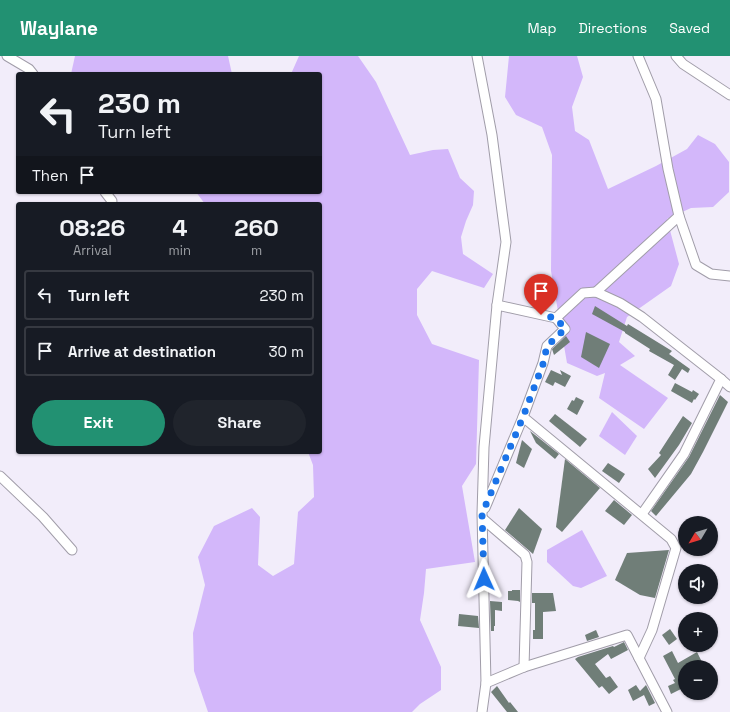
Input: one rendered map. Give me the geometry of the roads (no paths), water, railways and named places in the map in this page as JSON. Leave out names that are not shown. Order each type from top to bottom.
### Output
[{"type":"street","points":[[6,56],[29,69],[31,72]]},
{"type":"street","points":[[477,56],[492,135],[506,242],[497,305],[484,447],[483,516],[486,682],[482,712]]},
{"type":"street","points":[[638,56],[656,99],[668,169],[679,216],[696,265],[711,274],[730,276]]},
{"type":"street","points":[[676,56],[683,64],[730,95]]},
{"type":"street","points":[[107,194],[112,201]]},
{"type":"street","points":[[596,292],[679,216]]},
{"type":"street","points":[[556,318],[583,293],[596,292],[620,303],[642,316],[730,387]]},
{"type":"street","points":[[483,516],[543,364],[547,346],[565,329],[556,318],[497,305]]},
{"type":"street","points":[[642,514],[684,454],[721,379]]},
{"type":"street","points":[[523,417],[642,514],[671,539],[676,548],[652,630],[639,658]]},
{"type":"street","points":[[0,476],[43,517],[72,550]]},
{"type":"street","points":[[483,516],[525,555],[527,562],[524,667]]},
{"type":"street","points":[[486,682],[524,667],[627,635],[667,712]]}]
